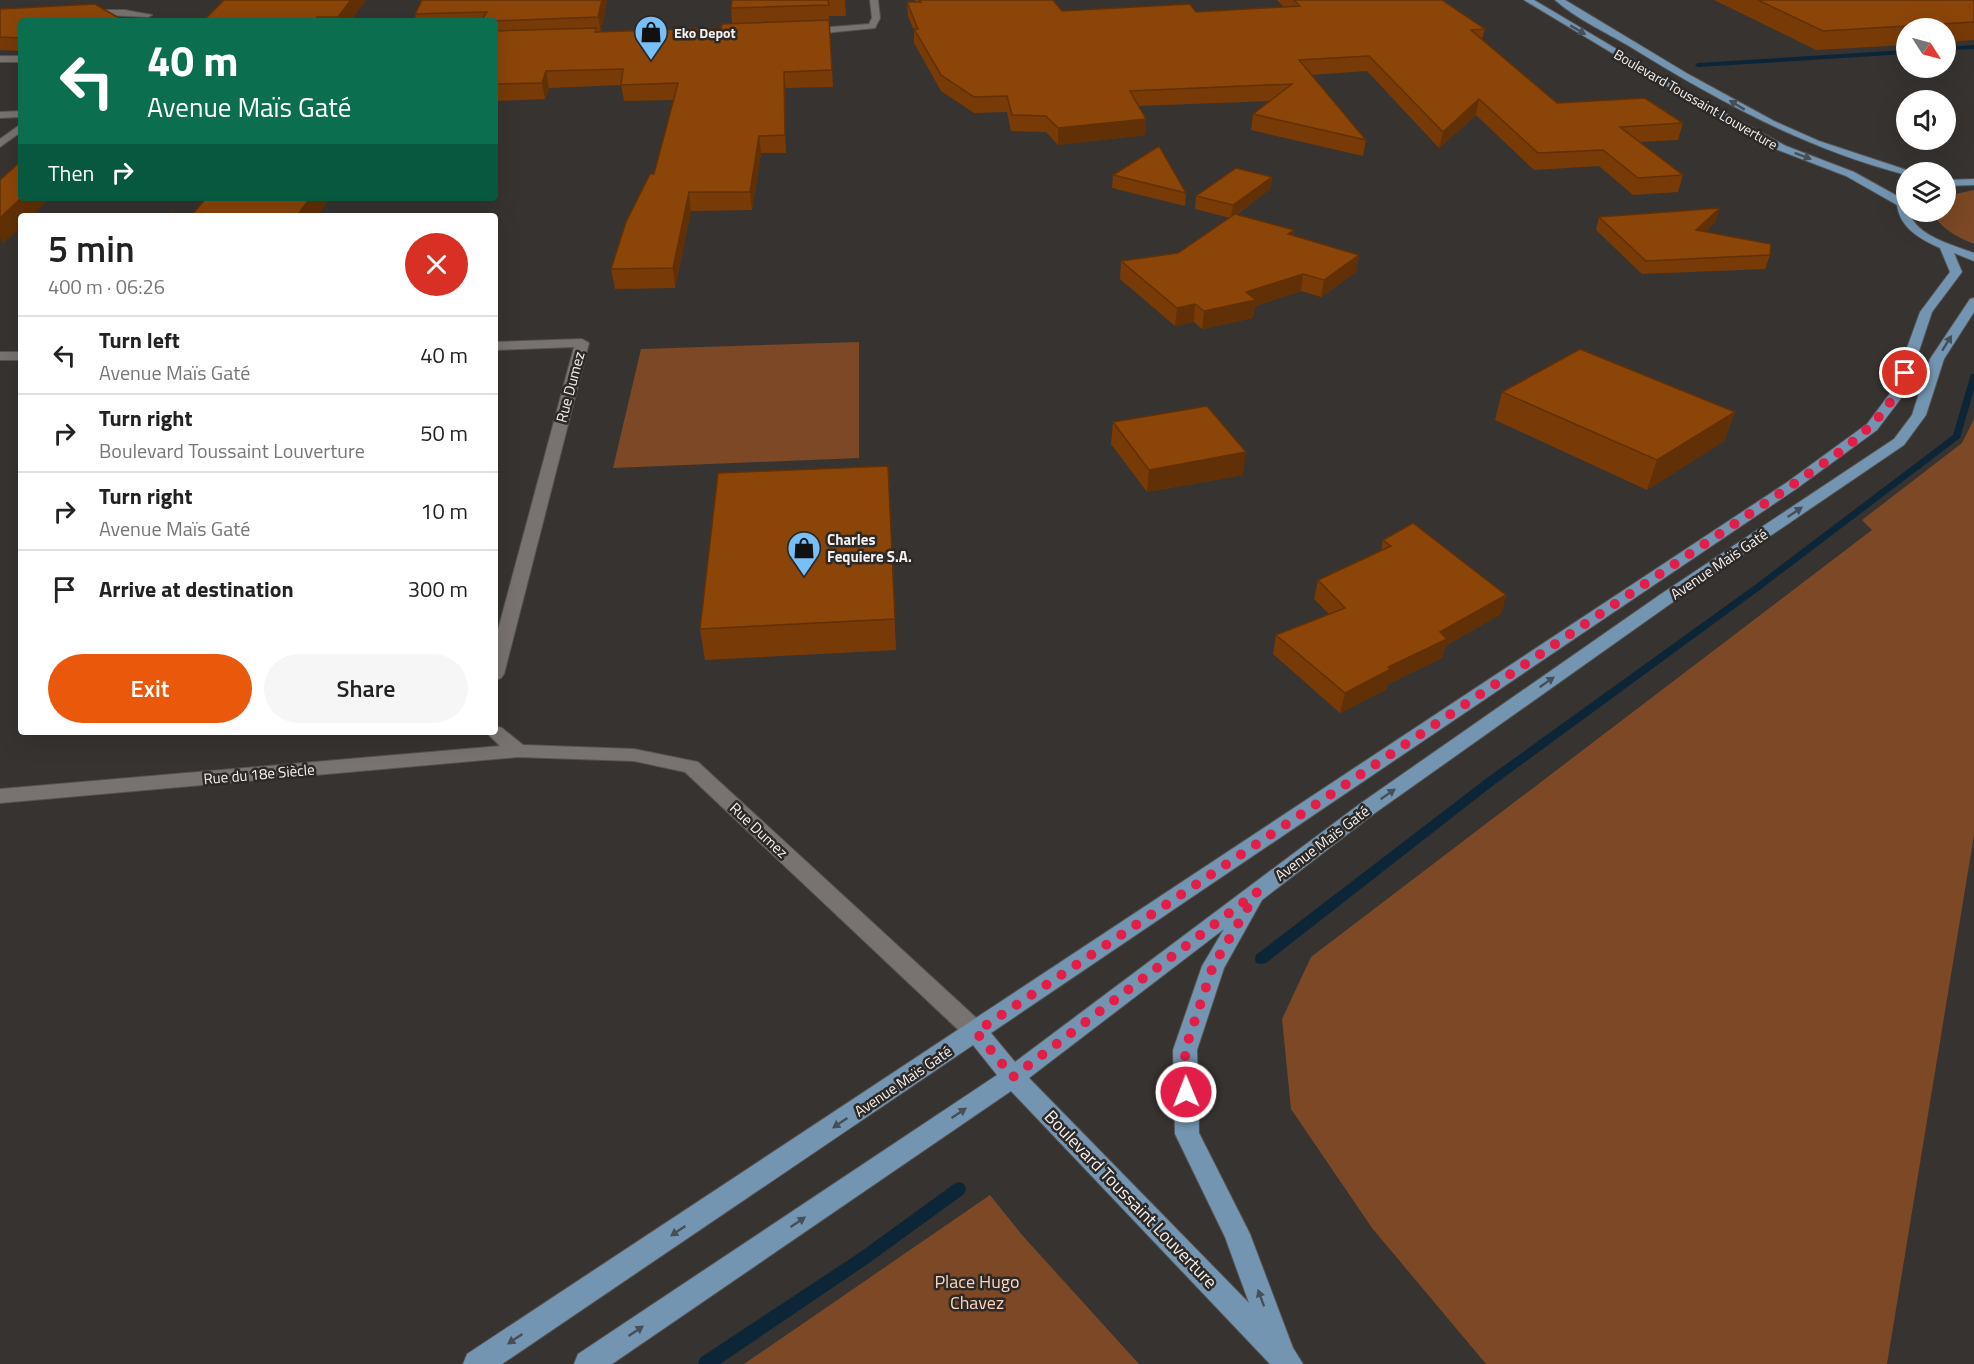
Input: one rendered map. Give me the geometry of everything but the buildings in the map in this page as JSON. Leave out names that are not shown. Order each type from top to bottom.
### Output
[{"type":"main road","name":"Boulevard Toussaint Louverture","points":[[1528,0],[1713,111],[1782,148],[1850,174],[1896,196]]},
{"type":"main road","name":"Boulevard Toussaint Louverture","points":[[1559,0],[1748,112],[1808,142],[1896,169]]},
{"type":"main road","points":[[1956,182],[1974,182]]},
{"type":"main road","points":[[1911,222],[1919,231],[1945,246],[1974,257]]},
{"type":"main road","name":"Avenue Maïs Gaté","points":[[477,1364],[1791,486],[1872,427],[1898,393],[1926,312],[1956,272],[1945,246]]},
{"type":"main road","name":"Avenue Maïs Gaté","points":[[588,1364],[1013,1077],[1368,808],[1667,598],[1899,442],[1919,415],[1937,359],[1974,302]]},
{"type":"main road","points":[[1257,892],[1213,966],[1185,1050],[1187,1134],[1237,1234],[1285,1359]]},
{"type":"main road","name":"Boulevard Toussaint Louverture","points":[[976,1032],[1013,1077],[1285,1359]]},
{"type":"street","points":[[795,32],[872,26],[876,18],[874,0]]},
{"type":"street","points":[[70,13],[102,12],[148,15]]},
{"type":"street","points":[[0,59],[18,59]]},
{"type":"street","points":[[0,115],[18,114]]},
{"type":"street","points":[[0,144],[18,129]]},
{"type":"street","name":"Rue Dumez","points":[[498,346],[582,343],[498,663]]},
{"type":"street","points":[[0,356],[18,356]]},
{"type":"street","points":[[498,734],[518,751]]},
{"type":"street","name":"Rue Dumez","points":[[518,751],[634,754],[691,767],[976,1032]]},
{"type":"street","name":"Rue du 18e Siècle","points":[[0,796],[518,751]]},
{"type":"green space","points":[[1974,190],[1974,244],[1950,232],[1939,222],[1956,222],[1956,194]]},
{"type":"green space","points":[[859,342],[859,458],[613,468],[641,349]]},
{"type":"green space","points":[[1974,419],[1974,835],[1887,1364],[1486,1364],[1372,1228],[1291,1109],[1282,1019],[1311,957],[1872,530],[1862,520],[1962,443]]},
{"type":"green space","name":"Place Hugo Chavez","points":[[990,1195],[1022,1235],[1139,1364],[744,1364]]},
{"type":"waterway","points":[[1956,48],[1974,47]]},
{"type":"waterway","points":[[1698,65],[1896,53]]},
{"type":"waterway","points":[[1261,959],[1491,781],[1758,587],[1957,436],[1974,376]]},
{"type":"waterway","points":[[706,1364],[864,1258],[959,1189]]},
{"type":"place","name":"Eko Depot","points":[[651,61]]},
{"type":"place","name":"Charles Fequiere S.A.","points":[[804,577]]},
{"type":"route","points":[[1186,1092],[1185,1050],[1213,966],[1257,892],[1013,1077],[976,1032],[1791,486],[1872,427],[1898,393],[1905,373]]}]
